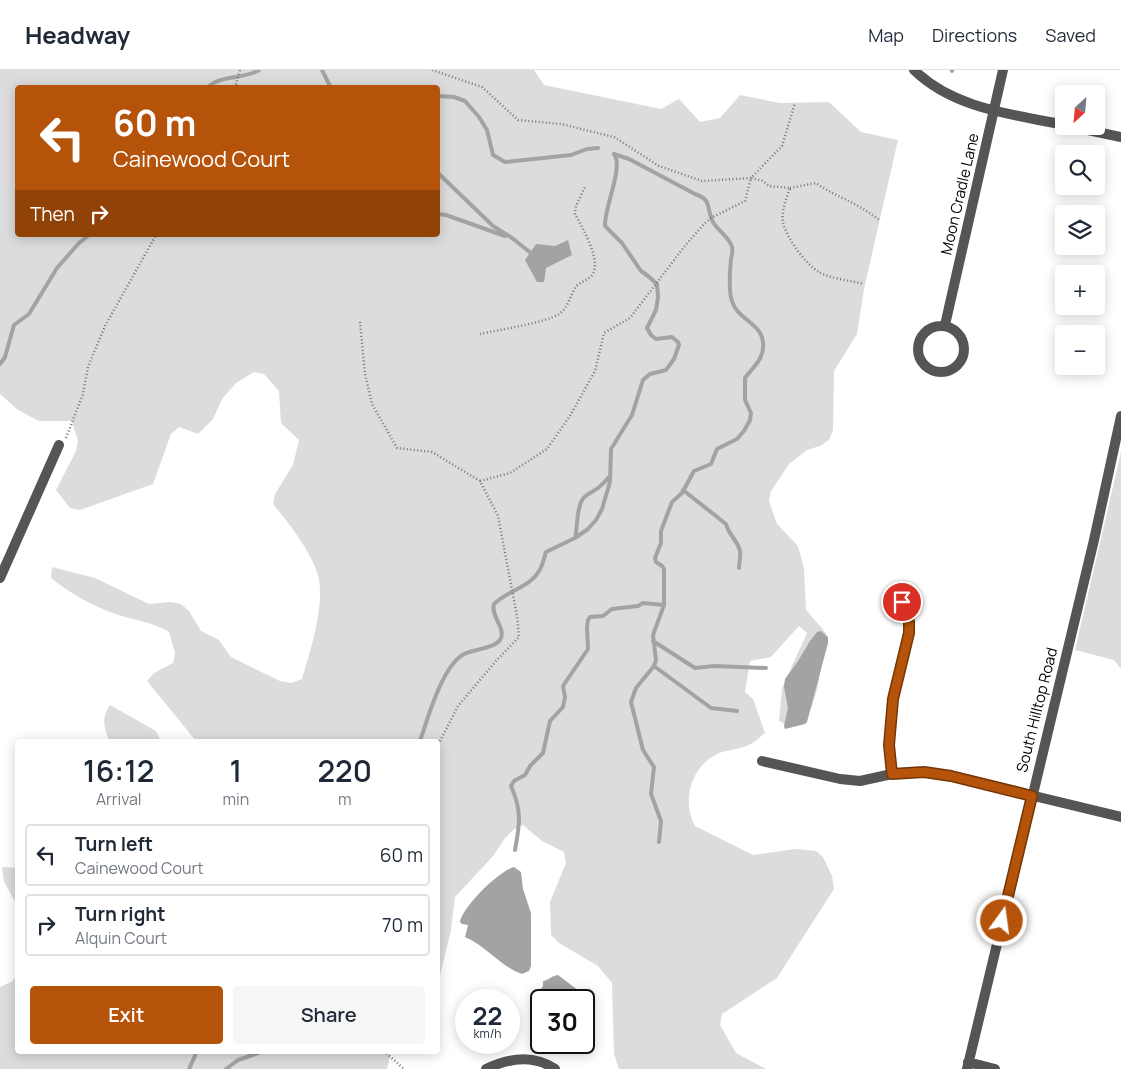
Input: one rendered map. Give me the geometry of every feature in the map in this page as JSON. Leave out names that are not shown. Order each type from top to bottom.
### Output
[{"type":"street","points":[[914,70],[934,87],[960,100],[994,111],[1055,123]]},
{"type":"street","name":"Moon Cradle Lane","points":[[945,325],[1004,70]]},
{"type":"street","points":[[1105,134],[1121,137]]},
{"type":"street","points":[[945,325],[958,332],[962,338],[964,353],[958,366],[944,372],[937,372],[923,364],[919,356],[919,341],[929,328],[945,325]]},
{"type":"street","name":"South Hilltop Road","points":[[968,1066],[1094,540],[1121,416]]},
{"type":"street","points":[[0,578],[62,441]]},
{"type":"street","points":[[892,774],[889,745],[893,699],[909,633],[909,622],[902,602]]},
{"type":"street","points":[[762,761],[860,781],[892,774],[924,772],[951,776],[1121,818]]},
{"type":"street","points":[[486,1069],[500,1062],[518,1058],[535,1060],[555,1069]]},
{"type":"street","points":[[968,1066],[996,1069]]},
{"type":"path","points":[[236,85],[240,70]]},
{"type":"path","points":[[432,70],[482,87],[518,120],[561,124],[614,137],[659,166],[702,181],[751,178],[763,181],[769,186],[790,188],[816,182],[829,192],[868,211],[879,220]]},
{"type":"path","points":[[480,481],[510,473],[547,449],[570,416],[595,371],[604,333],[630,318],[704,224],[711,218],[745,201],[751,178],[782,146],[795,103]]},
{"type":"path","points":[[480,334],[527,324],[559,314],[567,305],[575,287],[587,280],[594,271],[595,258],[575,214],[576,206],[585,187]]},
{"type":"path","points":[[790,188],[783,214],[783,222],[788,236],[806,261],[820,273],[864,284]]},
{"type":"path","points":[[62,441],[83,394],[88,367],[105,326],[155,237]]},
{"type":"path","points":[[360,322],[365,374],[372,404],[397,448],[432,452],[480,481],[498,516],[517,616],[519,638],[496,661],[458,706],[440,741]]},
{"type":"path","points":[[387,1054],[404,1069]]},
{"type":"shaded area","points":[[0,70],[534,70],[544,85],[661,109],[679,99],[700,122],[720,118],[740,95],[780,103],[829,102],[861,132],[898,140],[864,289],[857,334],[834,371],[833,430],[829,440],[820,446],[807,450],[789,464],[771,491],[769,501],[777,524],[798,546],[804,568],[806,610],[826,633],[818,686],[812,706],[800,725],[789,726],[779,721],[782,688],[807,633],[799,626],[771,657],[750,661],[745,692],[753,699],[765,733],[749,745],[719,753],[706,761],[694,777],[689,797],[691,817],[695,826],[753,855],[795,849],[816,851],[823,857],[832,876],[834,889],[777,978],[722,1014],[720,1025],[736,1053],[766,1069],[619,1069],[614,1054],[612,983],[598,966],[559,943],[551,935],[550,902],[566,863],[564,852],[542,841],[523,825],[513,830],[505,838],[494,855],[455,897],[451,930],[440,975],[440,739],[194,739],[147,681],[154,673],[173,663],[175,653],[169,632],[155,625],[96,606],[73,594],[51,578],[52,567],[95,578],[149,604],[170,602],[181,604],[189,611],[201,631],[219,640],[231,657],[280,681],[291,683],[302,679],[319,611],[320,584],[317,572],[304,545],[273,504],[275,494],[293,465],[299,440],[281,423],[279,391],[264,374],[254,372],[236,383],[222,399],[213,419],[198,434],[179,427],[171,434],[153,484],[80,510],[70,508],[56,490],[76,451],[78,441],[72,421],[39,421],[18,410],[0,394]]},
{"type":"shaded area","points":[[568,240],[572,255],[546,268],[544,282],[537,282],[525,260],[536,244],[555,246]]},
{"type":"shaded area","points":[[1121,452],[1121,669],[1114,660],[1075,650]]},
{"type":"shaded area","points":[[821,631],[828,637],[828,643],[807,722],[785,729],[788,708],[784,687],[785,679],[810,641],[817,632]]},
{"type":"shaded area","points":[[110,705],[156,731],[160,739],[108,739],[104,723],[105,714]]},
{"type":"shaded area","points":[[2,867],[15,868],[15,901],[4,882]]},
{"type":"shaded area","points":[[514,867],[521,872],[523,889],[531,913],[531,966],[529,971],[522,974],[465,937],[468,925],[460,922],[468,907],[482,890],[500,875]]},
{"type":"shaded area","points":[[558,975],[576,989],[541,989],[543,981]]},
{"type":"shaded area","points":[[15,978],[15,1054],[390,1054],[387,1069],[0,1069],[0,987]]},
{"type":"waterway","points":[[212,85],[219,81],[247,75],[259,70]]},
{"type":"waterway","points":[[322,70],[330,85]]},
{"type":"waterway","points":[[440,96],[454,97],[465,101],[487,130],[493,155],[505,162],[571,155],[587,149],[598,148]]},
{"type":"waterway","points":[[614,154],[629,159],[700,196],[706,201],[712,220],[732,247],[730,280],[732,301],[739,312],[758,330],[763,342],[760,358],[745,378],[745,400],[751,413],[750,420],[737,439],[717,449],[711,464],[694,471],[682,493],[672,502],[661,531],[661,543],[655,558],[656,562],[664,569],[664,605],[653,635],[656,660],[654,666],[636,688],[631,702],[643,750],[654,767],[651,794],[661,821],[659,842]]},
{"type":"waterway","points":[[421,739],[437,693],[449,669],[456,660],[468,652],[488,647],[500,640],[502,636],[494,613],[494,604],[530,581],[539,571],[546,552],[575,538],[588,529],[596,520],[602,509],[610,482],[611,449],[632,415],[643,380],[650,374],[666,370],[674,359],[679,345],[672,337],[656,339],[651,335],[647,328],[656,310],[657,284],[641,271],[622,243],[605,226],[617,168],[614,154]]},
{"type":"waterway","points":[[440,175],[493,226],[531,253]]},
{"type":"waterway","points":[[440,214],[505,236]]},
{"type":"waterway","points":[[0,364],[5,357],[14,325],[29,314],[57,268],[86,237]]},
{"type":"waterway","points":[[575,538],[582,500],[601,486],[609,477]]},
{"type":"waterway","points":[[683,490],[726,524],[740,551],[739,568]]},
{"type":"waterway","points":[[515,850],[519,817],[517,803],[511,786],[514,781],[525,775],[530,766],[543,753],[550,721],[563,707],[565,697],[563,686],[588,649],[588,620],[590,617],[603,616],[612,609],[638,606],[643,603],[664,605]]},
{"type":"waterway","points":[[653,641],[695,668],[714,666],[766,668]]},
{"type":"waterway","points":[[654,666],[711,708],[737,711]]},
{"type":"waterway","points":[[189,1069],[195,1054]]},
{"type":"waterway","points":[[226,1069],[238,1060],[255,1054]]},
{"type":"route","points":[[902,602],[909,622],[909,633],[893,699],[890,723],[889,745],[892,774],[924,772],[951,776],[1032,796],[1002,921]]}]
